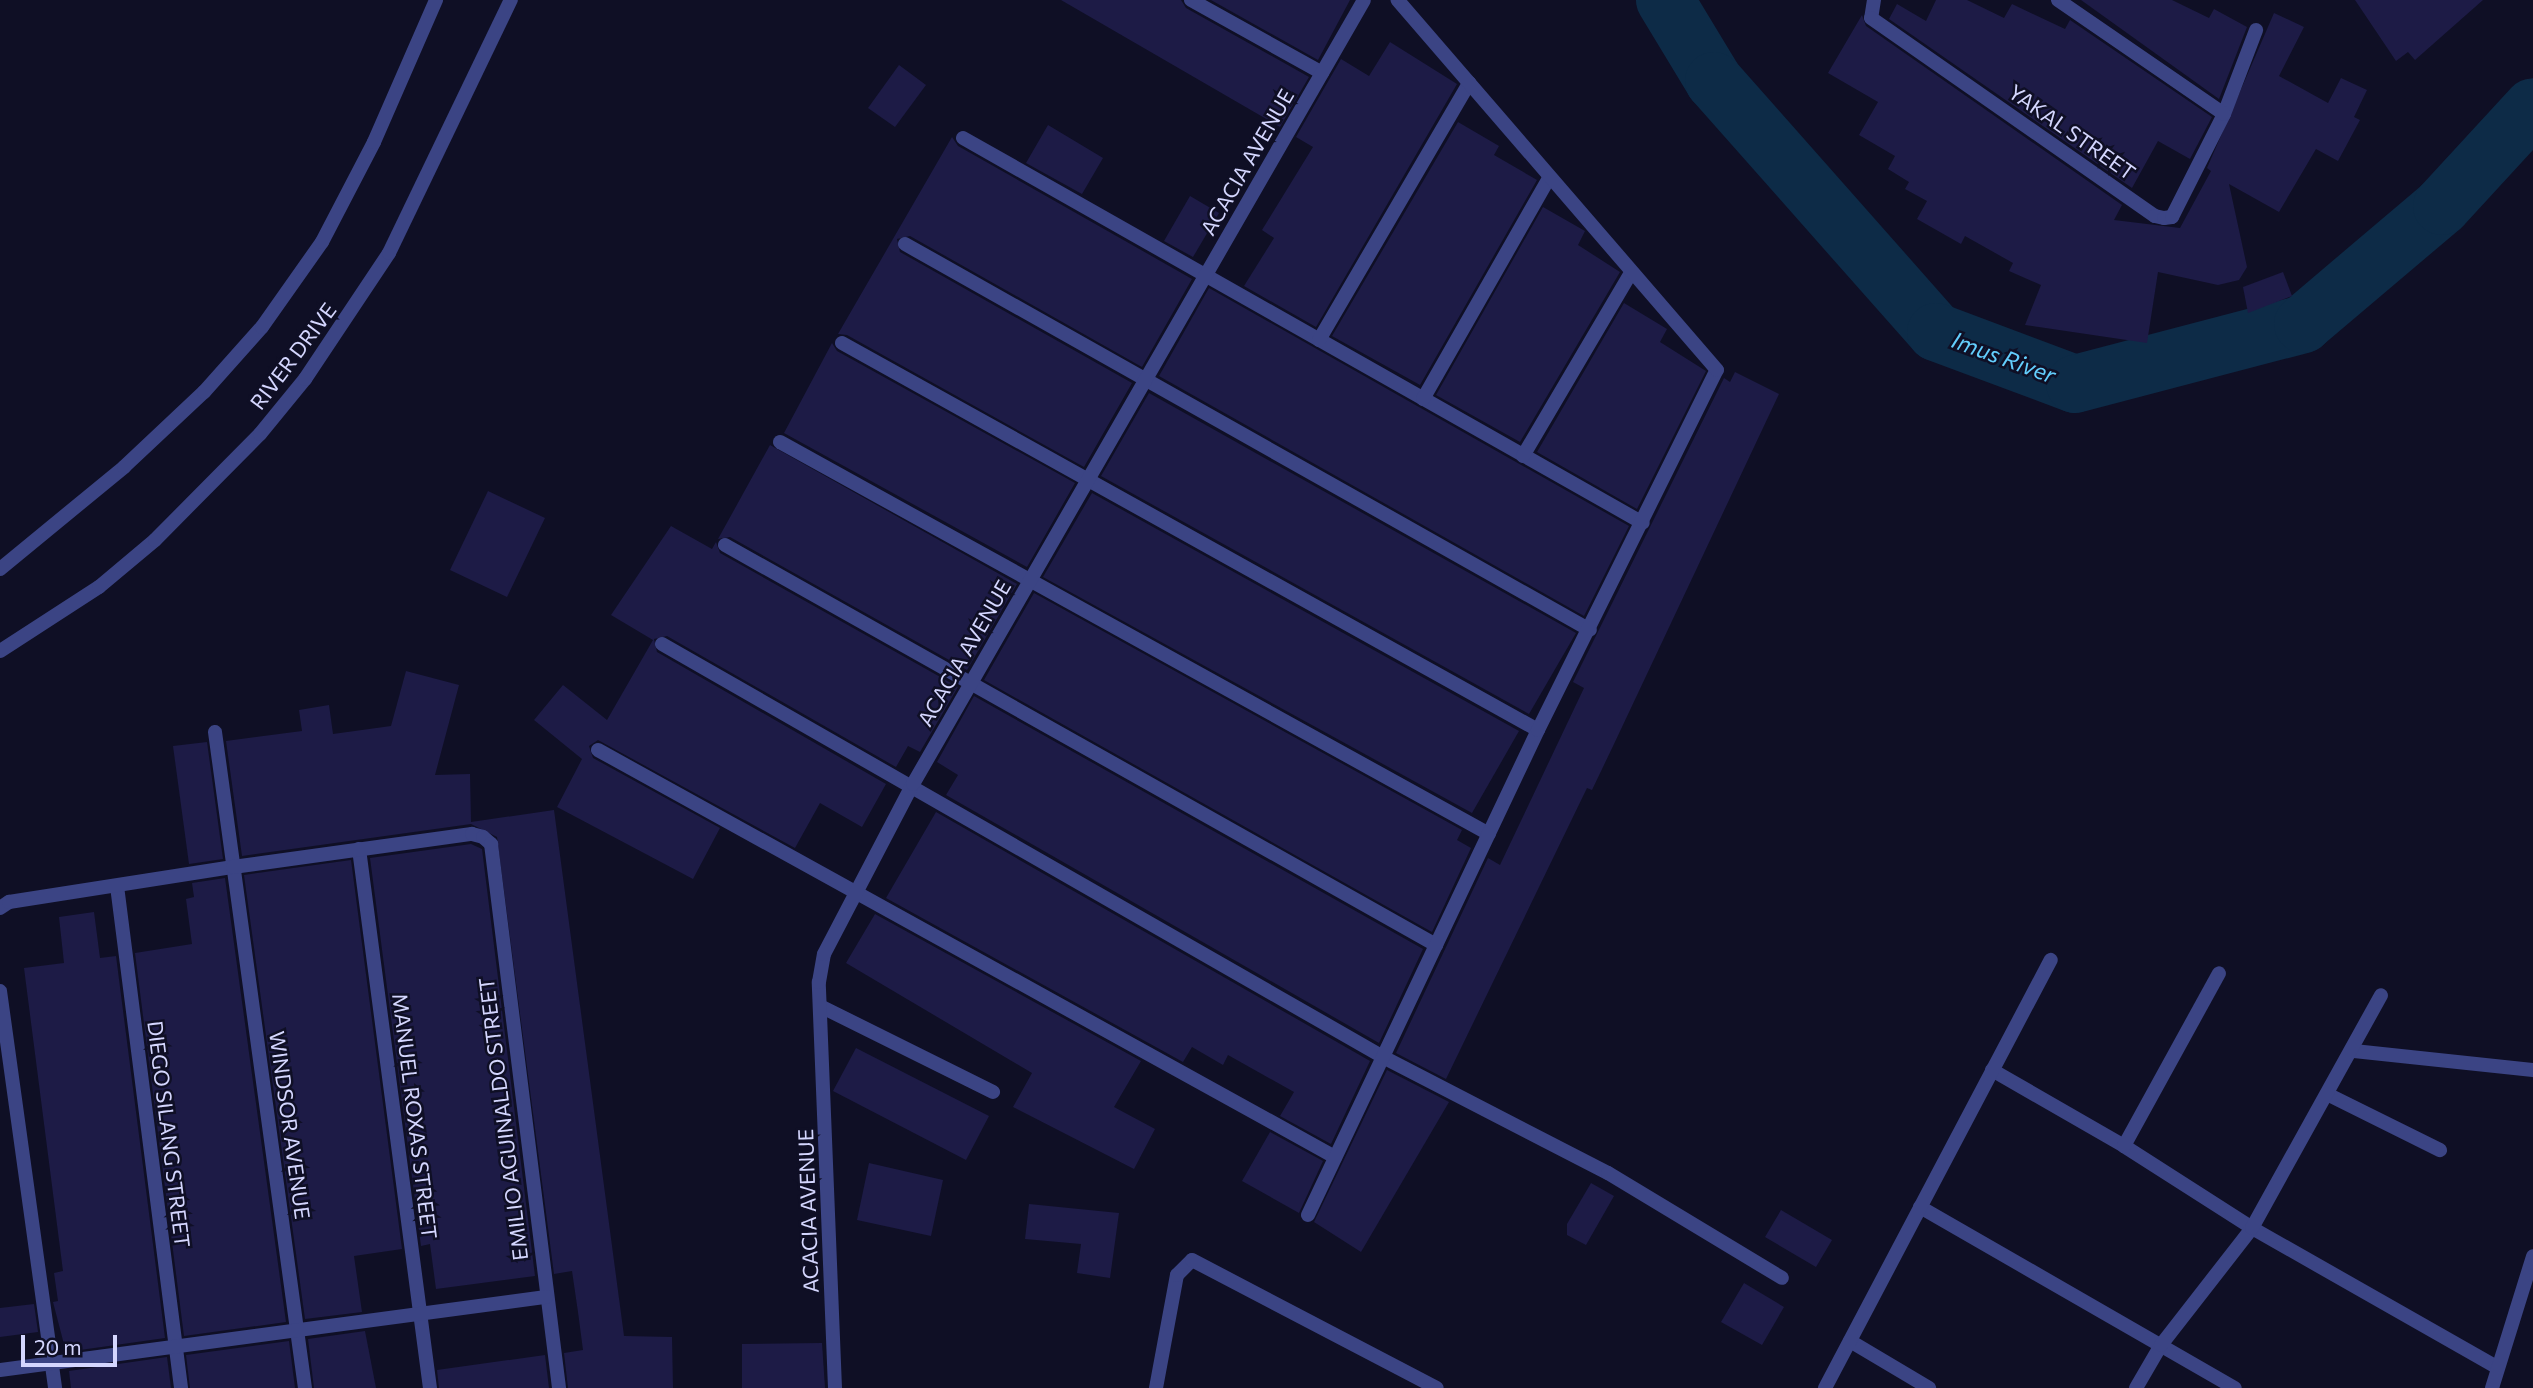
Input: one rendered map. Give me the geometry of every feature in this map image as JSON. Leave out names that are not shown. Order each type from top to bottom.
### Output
[{"type":"street","name":"RIVER DRIVE","points":[[0,569],[124,467],[204,392],[262,327],[322,242],[374,142],[436,0]]},
{"type":"street","name":"RIVER DRIVE","points":[[0,651],[99,587],[155,540],[260,433],[305,379],[396,241],[511,0]]},
{"type":"street","points":[[1191,0],[1322,73]]},
{"type":"street","name":"ACACIA AVENUE","points":[[835,1388],[819,982],[824,954],[913,784],[970,683],[1364,0]]},
{"type":"street","points":[[1308,1215],[1538,730],[1717,370],[1630,274],[1398,0]]},
{"type":"street","name":"YAKAL STREET","points":[[1874,0],[1871,18],[2155,216],[2172,217],[2224,114]]},
{"type":"street","points":[[2057,0],[2224,114],[2256,30]]},
{"type":"street","points":[[1319,340],[1469,83]]},
{"type":"street","points":[[963,138],[1643,523]]},
{"type":"street","points":[[1423,399],[1549,178]]},
{"type":"street","points":[[905,244],[1590,630]]},
{"type":"street","points":[[1523,456],[1630,274]]},
{"type":"street","points":[[842,343],[1538,730]]},
{"type":"street","points":[[780,442],[1028,583],[1489,834]]},
{"type":"street","points":[[725,545],[1436,945]]},
{"type":"street","points":[[662,644],[913,784],[1382,1057],[1608,1173],[1783,1278]]},
{"type":"street","name":"WINDSOR AVENUE","points":[[215,732],[305,1388]]},
{"type":"street","points":[[598,750],[855,895],[1335,1157]]},
{"type":"street","name":"EMILIO AGUINALDO STREET","points":[[359,849],[472,834],[491,844],[559,1388]]},
{"type":"street","points":[[0,908],[9,902],[359,849]]},
{"type":"street","name":"MANUEL ROXAS STREET","points":[[359,849],[430,1388]]},
{"type":"street","name":"DIEGO SILANG STREET","points":[[117,886],[181,1388]]},
{"type":"street","points":[[1825,1388],[2051,960]]},
{"type":"street","points":[[2124,1146],[2219,973]]},
{"type":"street","points":[[0,991],[55,1388]]},
{"type":"street","points":[[2136,1388],[2161,1345],[2252,1228],[2354,1051],[2381,995]]},
{"type":"street","points":[[822,1007],[993,1092]]},
{"type":"street","points":[[2354,1051],[2533,1070]]},
{"type":"street","points":[[1992,1070],[2124,1146],[2252,1228],[2497,1367]]},
{"type":"street","points":[[2329,1095],[2440,1150]]},
{"type":"street","points":[[1920,1207],[2235,1388]]},
{"type":"street","points":[[2492,1388],[2533,1256]]},
{"type":"street","points":[[1156,1388],[1177,1275],[1192,1260],[1437,1388]]},
{"type":"street","points":[[0,1370],[546,1297]]},
{"type":"street","points":[[1850,1341],[1929,1388]]},
{"type":"building","points":[[1061,0],[1181,0],[1186,8],[1309,77],[1280,127]]},
{"type":"building","points":[[1211,0],[1350,0],[1318,60]]},
{"type":"building","points":[[1936,0],[1967,0],[2004,18],[2012,4],[2065,29],[2070,20],[2212,117],[2190,159],[2158,141],[2132,188],[1889,19],[1897,4],[1926,21]]},
{"type":"building","points":[[2081,0],[2172,0],[2209,18],[2214,9],[2247,27],[2219,99]]},
{"type":"building","points":[[2355,0],[2483,0],[2415,60],[2408,52],[2396,61]]},
{"type":"building","points":[[2274,13],[2304,27],[2279,76],[2328,103],[2341,78],[2367,90],[2354,117],[2360,120],[2338,161],[2316,149],[2279,212],[2229,184],[2247,267],[2239,280],[2218,285],[2158,272],[2147,343],[2025,325],[2041,285],[2009,271],[2013,263],[1965,236],[1961,244],[1917,219],[1927,201],[1905,189],[1909,182],[1888,169],[1895,156],[1859,135],[1878,102],[1828,73],[1862,15],[1866,26],[2122,205],[2114,220],[2180,228],[2211,171],[2207,168]]},
{"type":"building","points":[[1390,42],[1457,84],[1316,327],[1244,286],[1274,238],[1262,230],[1313,147],[1296,137],[1341,59],[1369,76]]},
{"type":"building","points":[[899,65],[926,85],[895,127],[868,108]]},
{"type":"building","points":[[1458,122],[1499,146],[1494,155],[1537,180],[1420,385],[1332,336]]},
{"type":"building","points":[[1048,125],[1103,158],[1082,194],[1026,163]]},
{"type":"building","points":[[952,137],[958,146],[1192,279],[1142,367],[910,236],[897,239],[900,252],[1132,383],[1084,467],[847,335],[838,334]]},
{"type":"building","points":[[1190,196],[1219,213],[1193,257],[1164,241]]},
{"type":"building","points":[[1543,207],[1585,231],[1578,245],[1620,272],[1520,442],[1436,395]]},
{"type":"building","points":[[2283,272],[2292,296],[2248,313],[2243,287]]},
{"type":"building","points":[[1209,288],[1629,526],[1584,616],[1159,376]]},
{"type":"building","points":[[1624,303],[1667,329],[1660,342],[1706,371],[1637,509],[1537,452]]},
{"type":"building","points":[[832,343],[837,351],[1075,483],[1027,567],[784,433]]},
{"type":"building","points":[[1735,372],[1779,394],[1592,790],[1587,788],[1446,1079],[1396,1053],[1488,858],[1500,865],[1584,688],[1573,682],[1724,378],[1730,382]]},
{"type":"building","points":[[1149,393],[1576,633],[1529,714],[1101,476]]},
{"type":"building","points":[[770,445],[1017,584],[967,670],[730,537],[718,539]]},
{"type":"building","points":[[488,491],[545,518],[507,597],[450,570]]},
{"type":"building","points":[[1092,493],[1519,731],[1472,813],[1043,577]]},
{"type":"building","points":[[671,526],[712,549],[716,542],[720,553],[958,687],[920,752],[908,746],[896,767],[667,636],[654,639],[657,652],[886,784],[862,827],[820,803],[795,848],[598,740],[589,746],[593,758],[720,828],[693,879],[557,807],[582,759],[534,720],[563,685],[607,720],[653,640],[611,615]]},
{"type":"building","points":[[1034,593],[1462,830],[1457,840],[1471,848],[1432,932],[984,680]]},
{"type":"building","points":[[406,671],[459,685],[435,775],[470,774],[471,822],[554,810],[624,1336],[672,1337],[673,1388],[568,1388],[564,1353],[583,1350],[572,1271],[554,1274],[497,837],[471,824],[242,856],[226,741],[302,731],[299,710],[329,705],[333,734],[391,726]]},
{"type":"building","points":[[974,696],[1423,949],[1379,1043],[946,795],[958,775],[937,762]]},
{"type":"building","points":[[207,742],[223,859],[189,864],[173,746]]},
{"type":"building","points":[[936,812],[1370,1061],[1331,1144],[1280,1116],[1294,1092],[1228,1055],[1223,1065],[1192,1047],[1183,1062],[886,898]]},
{"type":"building","points":[[471,844],[482,849],[535,1276],[436,1289],[430,1244],[421,1246],[370,858]]},
{"type":"building","points":[[351,860],[402,1249],[354,1256],[362,1312],[305,1319],[244,875]]},
{"type":"building","points":[[225,878],[286,1322],[184,1336],[135,953],[192,944],[186,899],[194,897],[192,883]]},
{"type":"building","points":[[94,912],[100,958],[116,956],[165,1338],[66,1352],[53,1302],[58,1301],[54,1273],[63,1271],[24,968],[64,963],[59,917]]},
{"type":"building","points":[[875,914],[1141,1061],[1114,1107],[1155,1129],[1134,1169],[1013,1107],[1032,1073],[846,963]]},
{"type":"building","points":[[856,1048],[989,1116],[966,1160],[833,1091]]},
{"type":"building","points":[[1387,1070],[1449,1102],[1361,1252],[1314,1222]]},
{"type":"building","points":[[1270,1132],[1323,1161],[1299,1213],[1242,1181]]},
{"type":"building","points":[[869,1163],[943,1180],[931,1236],[857,1220]]},
{"type":"building","points":[[1591,1183],[1614,1196],[1586,1245],[1567,1235],[1567,1224]]},
{"type":"building","points":[[1029,1204],[1119,1213],[1110,1278],[1077,1273],[1081,1244],[1025,1239]]},
{"type":"building","points":[[1781,1210],[1832,1240],[1816,1267],[1765,1237]]},
{"type":"building","points":[[1744,1283],[1784,1307],[1762,1345],[1721,1322]]},
{"type":"building","points":[[34,1304],[38,1332],[0,1337],[0,1308]]},
{"type":"building","points":[[365,1331],[376,1388],[314,1388],[308,1339]]},
{"type":"building","points":[[289,1341],[295,1388],[190,1388],[186,1355]]},
{"type":"building","points":[[822,1343],[825,1388],[742,1388],[742,1344]]},
{"type":"building","points":[[545,1355],[549,1388],[439,1388],[437,1370]]},
{"type":"building","points":[[167,1357],[171,1388],[71,1388],[69,1371]]},
{"type":"waterway","name":"Imus River","points":[[1665,0],[1714,81],[1936,332],[2075,384],[2303,324],[2442,206],[2533,107]]}]
